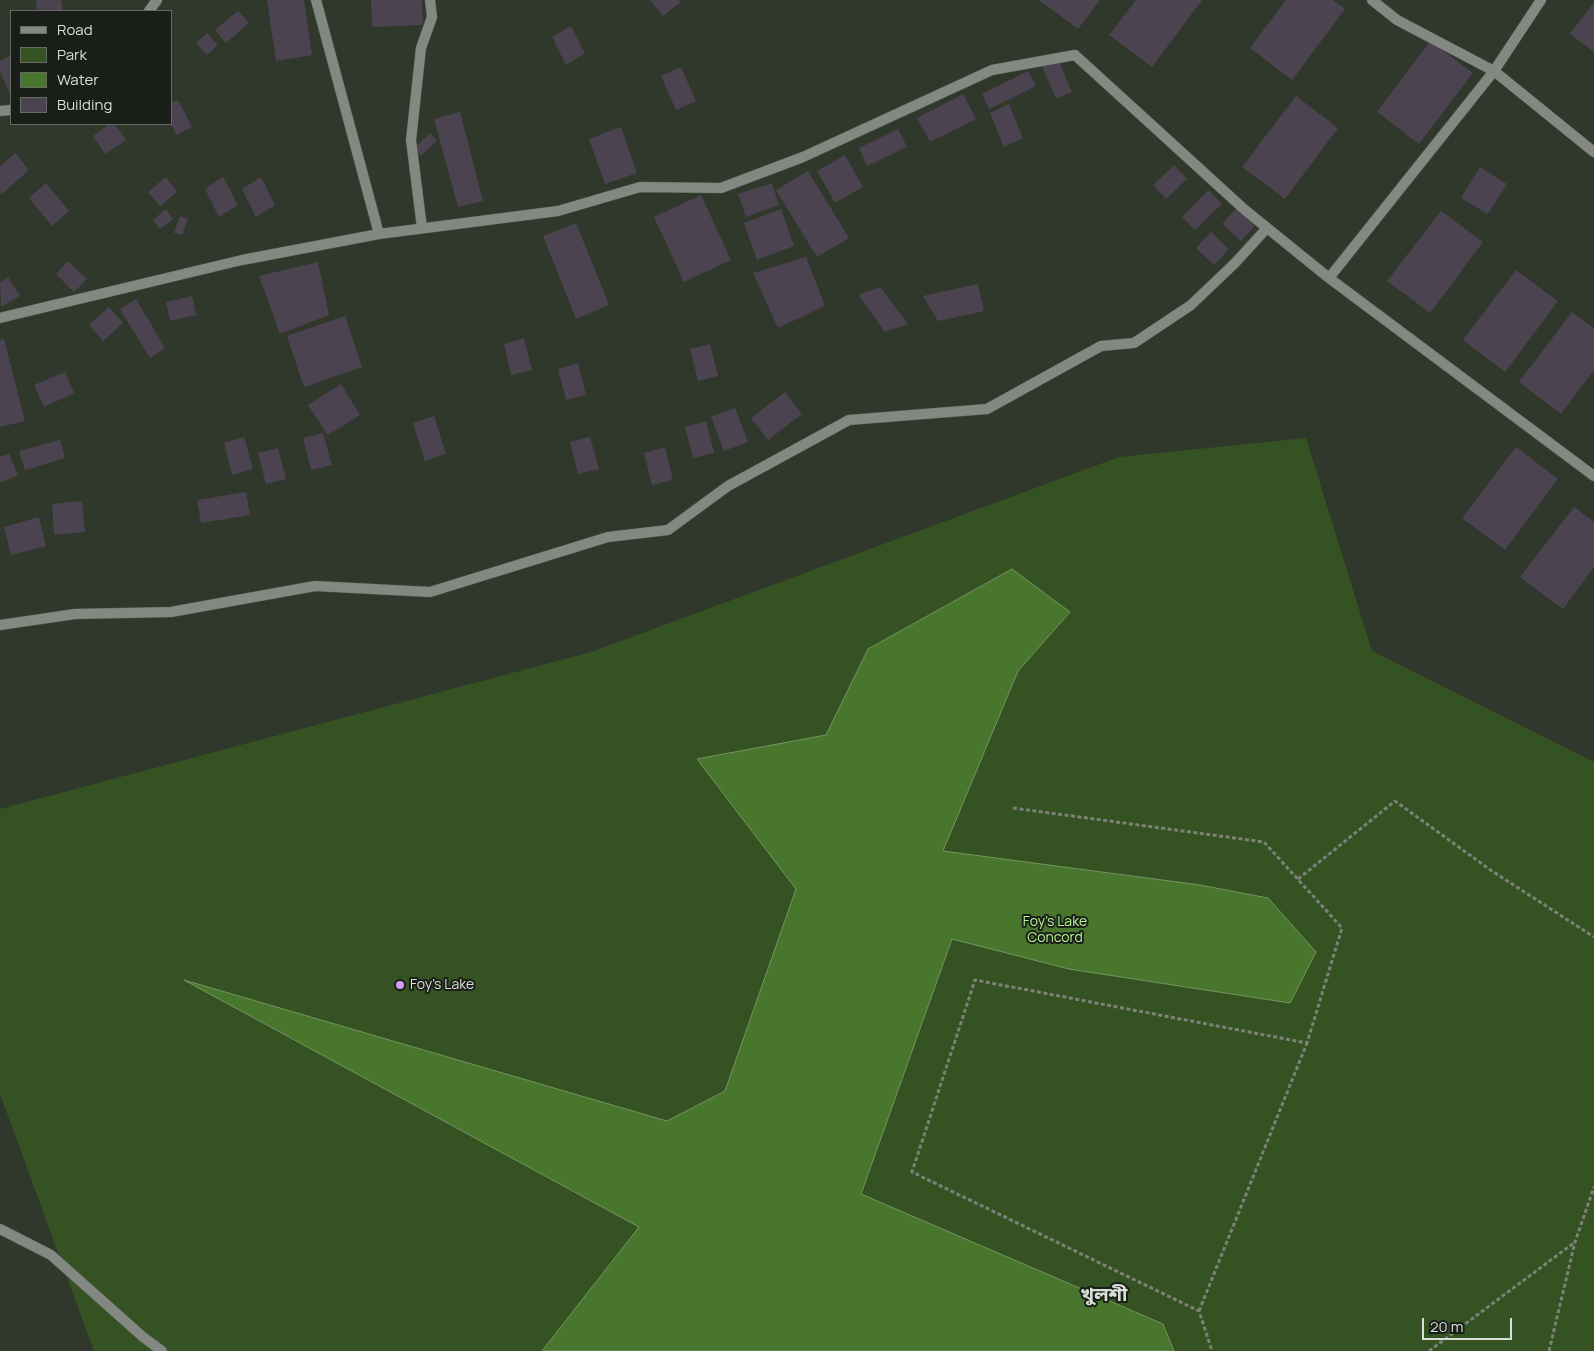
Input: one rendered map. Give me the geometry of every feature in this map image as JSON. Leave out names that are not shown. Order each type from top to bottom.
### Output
[{"type":"street","points":[[316,0],[379,234]]},
{"type":"street","points":[[422,228],[411,140],[421,48],[432,16],[430,0]]},
{"type":"street","points":[[1372,0],[1397,20],[1494,71],[1594,152]]},
{"type":"street","points":[[1329,278],[1494,71],[1541,0]]},
{"type":"street","points":[[0,318],[242,260],[379,234],[558,211],[640,187],[721,188],[803,156],[992,70],[1075,55],[1238,204],[1267,228],[1329,278],[1594,476]]},
{"type":"street","points":[[0,624],[75,614],[171,612],[315,586],[430,592],[608,537],[668,530],[728,486],[849,420],[987,409],[1101,346],[1134,343],[1191,305],[1267,228]]},
{"type":"street","points":[[0,1229],[51,1255],[143,1337],[162,1351]]},
{"type":"path","points":[[1298,879],[1395,801],[1492,871],[1594,937]]},
{"type":"path","points":[[1013,808],[1264,842],[1342,928],[1307,1043],[1199,1311],[1212,1351]]},
{"type":"path","points":[[1199,1311],[912,1172],[975,980],[1307,1043]]},
{"type":"path","points":[[1549,1351],[1575,1242],[1594,1187]]},
{"type":"path","points":[[1429,1351],[1575,1242]]},
{"type":"green space","name":"Foy’s Lake Concord","points":[[1306,438],[1372,651],[1594,762],[1594,1351],[94,1351],[0,1094],[0,809],[591,652],[1119,457]]},
{"type":"water","points":[[1012,569],[1070,612],[1018,671],[943,851],[1200,885],[1268,898],[1316,952],[1290,1003],[1069,969],[952,939],[861,1194],[1163,1324],[1174,1351],[542,1351],[639,1227],[184,980],[667,1121],[725,1091],[796,889],[697,759],[826,735],[868,649]]},
{"type":"building","points":[[36,0],[61,0],[63,10],[37,10]]},
{"type":"building","points":[[267,0],[304,0],[312,55],[276,61]]},
{"type":"building","points":[[371,0],[422,0],[423,25],[372,27]]},
{"type":"building","points":[[650,0],[679,0],[681,2],[663,16]]},
{"type":"building","points":[[1039,0],[1100,0],[1078,29]]},
{"type":"building","points":[[1136,0],[1202,0],[1152,67],[1109,35]]},
{"type":"building","points":[[1286,0],[1333,0],[1345,9],[1292,80],[1250,48]]},
{"type":"building","points":[[1594,2],[1594,52],[1570,34]]},
{"type":"building","points":[[238,11],[249,23],[226,43],[215,30]]},
{"type":"building","points":[[571,26],[585,53],[566,65],[552,37]]},
{"type":"building","points":[[207,33],[218,45],[207,55],[196,43]]},
{"type":"building","points":[[1430,41],[1473,73],[1419,144],[1377,112]]},
{"type":"building","points":[[10,56],[10,94],[0,72],[0,61]]},
{"type":"building","points":[[1058,59],[1072,92],[1056,99],[1042,66]]},
{"type":"building","points":[[681,67],[696,101],[676,110],[661,76]]},
{"type":"building","points":[[1028,71],[1036,86],[989,109],[982,94]]},
{"type":"building","points":[[963,94],[976,119],[930,142],[917,118]]},
{"type":"building","points":[[1296,96],[1338,128],[1285,199],[1242,167]]},
{"type":"building","points":[[178,100],[192,127],[176,135],[171,125],[172,103]]},
{"type":"building","points":[[1009,104],[1023,138],[1004,147],[990,113]]},
{"type":"building","points":[[460,112],[483,201],[458,207],[434,119]]},
{"type":"building","points":[[109,125],[116,125],[126,140],[105,154],[93,136]]},
{"type":"building","points":[[621,127],[637,173],[605,184],[589,139]]},
{"type":"building","points":[[898,129],[907,147],[867,166],[859,148]]},
{"type":"building","points":[[430,133],[437,141],[421,156],[414,148]]},
{"type":"building","points":[[15,153],[29,170],[2,194],[0,192],[0,166]]},
{"type":"building","points":[[845,155],[863,187],[835,203],[817,171]]},
{"type":"building","points":[[1174,165],[1187,179],[1166,199],[1153,185]]},
{"type":"building","points":[[1480,167],[1507,184],[1488,214],[1461,198]]},
{"type":"building","points":[[808,171],[849,238],[817,257],[776,190]]},
{"type":"building","points":[[166,177],[177,192],[160,206],[148,192]]},
{"type":"building","points":[[223,177],[238,205],[219,217],[205,189]]},
{"type":"building","points":[[261,177],[275,205],[256,217],[242,189]]},
{"type":"building","points":[[46,183],[69,211],[52,226],[29,198]]},
{"type":"building","points":[[772,183],[779,205],[746,217],[738,194]]},
{"type":"building","points":[[1208,190],[1222,204],[1195,230],[1182,217]]},
{"type":"building","points":[[701,195],[731,260],[684,282],[654,217]]},
{"type":"building","points":[[1237,208],[1255,226],[1241,241],[1222,224]]},
{"type":"building","points":[[166,209],[173,219],[160,229],[153,220]]},
{"type":"building","points":[[781,209],[794,246],[757,260],[744,223]]},
{"type":"building","points":[[1441,211],[1483,242],[1430,313],[1387,281]]},
{"type":"building","points":[[180,216],[188,219],[182,235],[174,233]]},
{"type":"building","points":[[576,223],[609,305],[576,319],[543,236]]},
{"type":"building","points":[[1211,232],[1229,249],[1214,265],[1196,248]]},
{"type":"building","points":[[806,257],[825,306],[778,328],[753,273]]},
{"type":"building","points":[[68,261],[87,279],[74,292],[56,274]]},
{"type":"building","points":[[318,262],[329,315],[280,334],[259,276]]},
{"type":"building","points":[[1516,270],[1558,301],[1505,372],[1463,340]]},
{"type":"building","points":[[8,277],[20,296],[1,307],[0,282]]},
{"type":"building","points":[[978,284],[984,311],[938,321],[923,296]]},
{"type":"building","points":[[880,287],[908,324],[885,332],[858,295]]},
{"type":"building","points":[[192,296],[196,315],[170,321],[166,302]]},
{"type":"building","points":[[136,299],[165,348],[150,358],[120,309]]},
{"type":"building","points":[[109,307],[123,323],[103,341],[89,325]]},
{"type":"building","points":[[1572,312],[1594,328],[1594,370],[1561,414],[1519,382]]},
{"type":"building","points":[[345,316],[362,367],[304,387],[287,336]]},
{"type":"building","points":[[524,338],[532,370],[511,375],[504,344]]},
{"type":"building","points":[[4,339],[25,421],[0,427],[0,340]]},
{"type":"building","points":[[710,344],[718,376],[698,381],[690,349]]},
{"type":"building","points":[[578,363],[586,395],[566,400],[558,369]]},
{"type":"building","points":[[65,372],[74,393],[44,407],[34,385]]},
{"type":"building","points":[[341,384],[360,415],[328,435],[308,405]]},
{"type":"building","points":[[785,392],[802,414],[768,440],[751,418]]},
{"type":"building","points":[[735,408],[748,442],[724,451],[711,417]]},
{"type":"building","points":[[434,416],[446,454],[425,461],[413,423]]},
{"type":"building","points":[[706,421],[714,453],[693,458],[685,427]]},
{"type":"building","points":[[323,433],[332,465],[311,470],[303,438]]},
{"type":"building","points":[[244,437],[253,469],[232,475],[224,443]]},
{"type":"building","points":[[590,437],[599,469],[578,474],[570,442]]},
{"type":"building","points":[[60,440],[65,458],[25,470],[19,451]]},
{"type":"building","points":[[665,447],[673,480],[652,485],[644,453]]},
{"type":"building","points":[[1516,447],[1558,479],[1505,550],[1462,518]]},
{"type":"building","points":[[278,448],[286,479],[266,484],[258,453]]},
{"type":"building","points":[[9,454],[18,475],[0,483],[0,457]]},
{"type":"building","points":[[246,492],[250,515],[201,523],[197,500]]},
{"type":"building","points":[[82,501],[85,532],[54,535],[52,504]]},
{"type":"building","points":[[1574,507],[1594,522],[1594,567],[1563,609],[1520,577]]},
{"type":"building","points":[[39,517],[46,546],[11,555],[4,527]]},
{"type":"place","name":"Foy's Lake","points":[[400,985]]},
{"type":"district","name":"খুলশী","points":[[1104,1296]]}]
